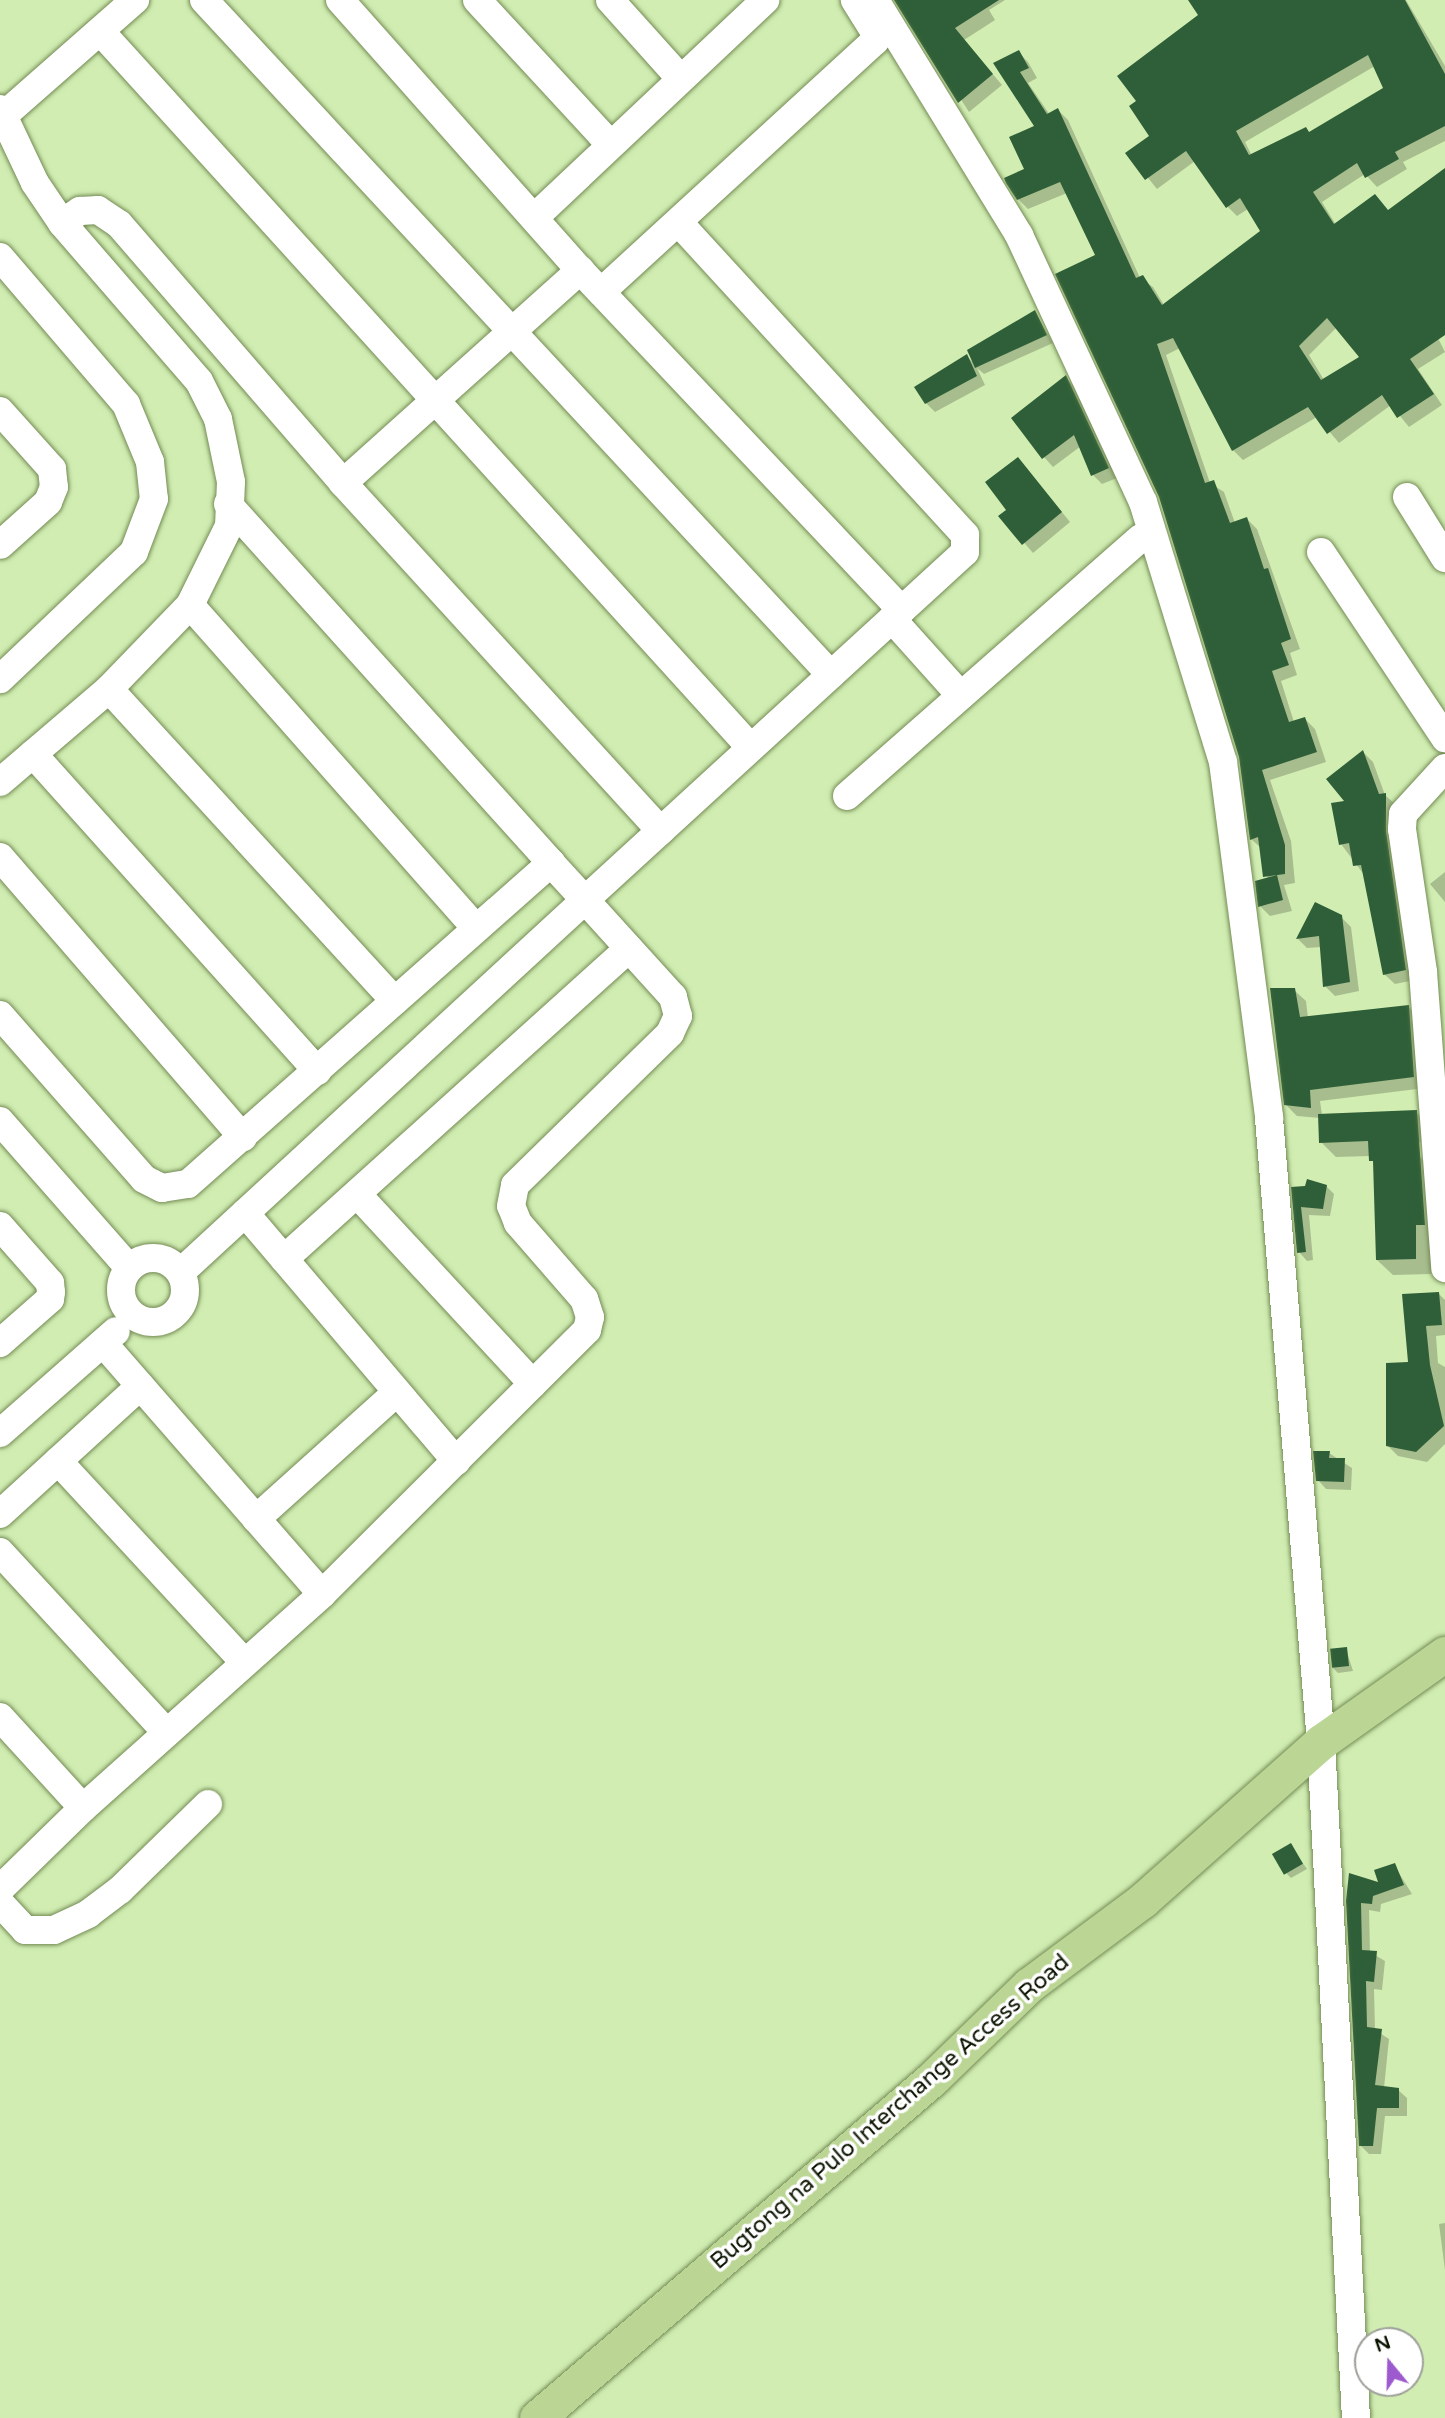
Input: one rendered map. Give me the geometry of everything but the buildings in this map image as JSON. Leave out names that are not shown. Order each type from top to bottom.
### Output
[{"type":"main road","name":"Bugtong na Pulo Interchange Access Road","points":[[537,2418],[932,2079],[1029,1985],[1143,1899],[1321,1742],[1445,1654]]},
{"type":"street","points":[[0,782],[108,690],[191,605],[229,526],[231,482],[218,419],[199,381],[62,223],[35,183],[1,113],[135,0]]},
{"type":"street","points":[[204,0],[510,333],[831,675]]},
{"type":"street","points":[[340,0],[580,270],[897,614],[961,696]]},
{"type":"street","points":[[477,0],[611,145]]},
{"type":"street","points":[[610,0],[681,79]]},
{"type":"street","points":[[601,292],[875,41],[876,34],[855,0]]},
{"type":"street","points":[[875,0],[1019,235],[1143,502],[1223,762],[1269,1118],[1321,1742],[1356,2418]]},
{"type":"street","points":[[534,218],[681,79],[754,3]]},
{"type":"street","points":[[100,31],[438,398],[751,748]]},
{"type":"street","points":[[62,223],[80,211],[98,210],[119,224],[343,483],[661,831]]},
{"type":"street","points":[[181,1272],[965,552],[965,535],[679,223]]},
{"type":"street","points":[[0,257],[127,404],[150,462],[154,499],[134,552],[0,678]]},
{"type":"street","points":[[343,483],[580,270]]},
{"type":"street","points":[[199,381],[230,353]]},
{"type":"street","points":[[0,411],[52,469],[54,487],[48,502],[0,545]]},
{"type":"street","points":[[1407,497],[1445,558]]},
{"type":"street","points":[[0,1889],[83,1808],[322,1594],[587,1331],[590,1317],[584,1299],[518,1223],[511,1206],[515,1185],[670,1033],[678,1016],[673,997],[228,504]]},
{"type":"street","points":[[847,796],[1140,539]]},
{"type":"street","points":[[1321,552],[1445,738]]},
{"type":"street","points":[[191,605],[476,928]]},
{"type":"street","points":[[108,690],[395,1001]]},
{"type":"street","points":[[33,754],[317,1071]]},
{"type":"street","points":[[1445,768],[1402,814],[1423,972],[1445,1268]]},
{"type":"street","points":[[0,857],[243,1138]]},
{"type":"street","points":[[0,1015],[144,1179],[162,1188],[188,1184],[551,863]]},
{"type":"street","points":[[284,1259],[629,948]]},
{"type":"street","points":[[1423,972],[1445,998]]},
{"type":"street","points":[[0,1121],[129,1268]]},
{"type":"street","points":[[357,1194],[533,1384]]},
{"type":"street","points":[[245,1213],[395,1394],[456,1461]]},
{"type":"street","points":[[0,1226],[50,1283],[51,1292],[50,1299],[0,1343]]},
{"type":"street","points":[[156,1257],[181,1272],[186,1292],[178,1311],[151,1322],[132,1315],[120,1287],[129,1268],[156,1257]]},
{"type":"street","points":[[0,1433],[132,1315]]},
{"type":"street","points":[[103,1343],[322,1594]]},
{"type":"street","points":[[0,1514],[140,1386]]},
{"type":"street","points":[[256,1519],[395,1394]]},
{"type":"street","points":[[58,1461],[245,1663]]},
{"type":"street","points":[[0,1552],[167,1733]]},
{"type":"street","points":[[0,1717],[83,1808]]},
{"type":"street","points":[[0,1903],[25,1930],[54,1930],[88,1914],[130,1881],[208,1804]]}]
